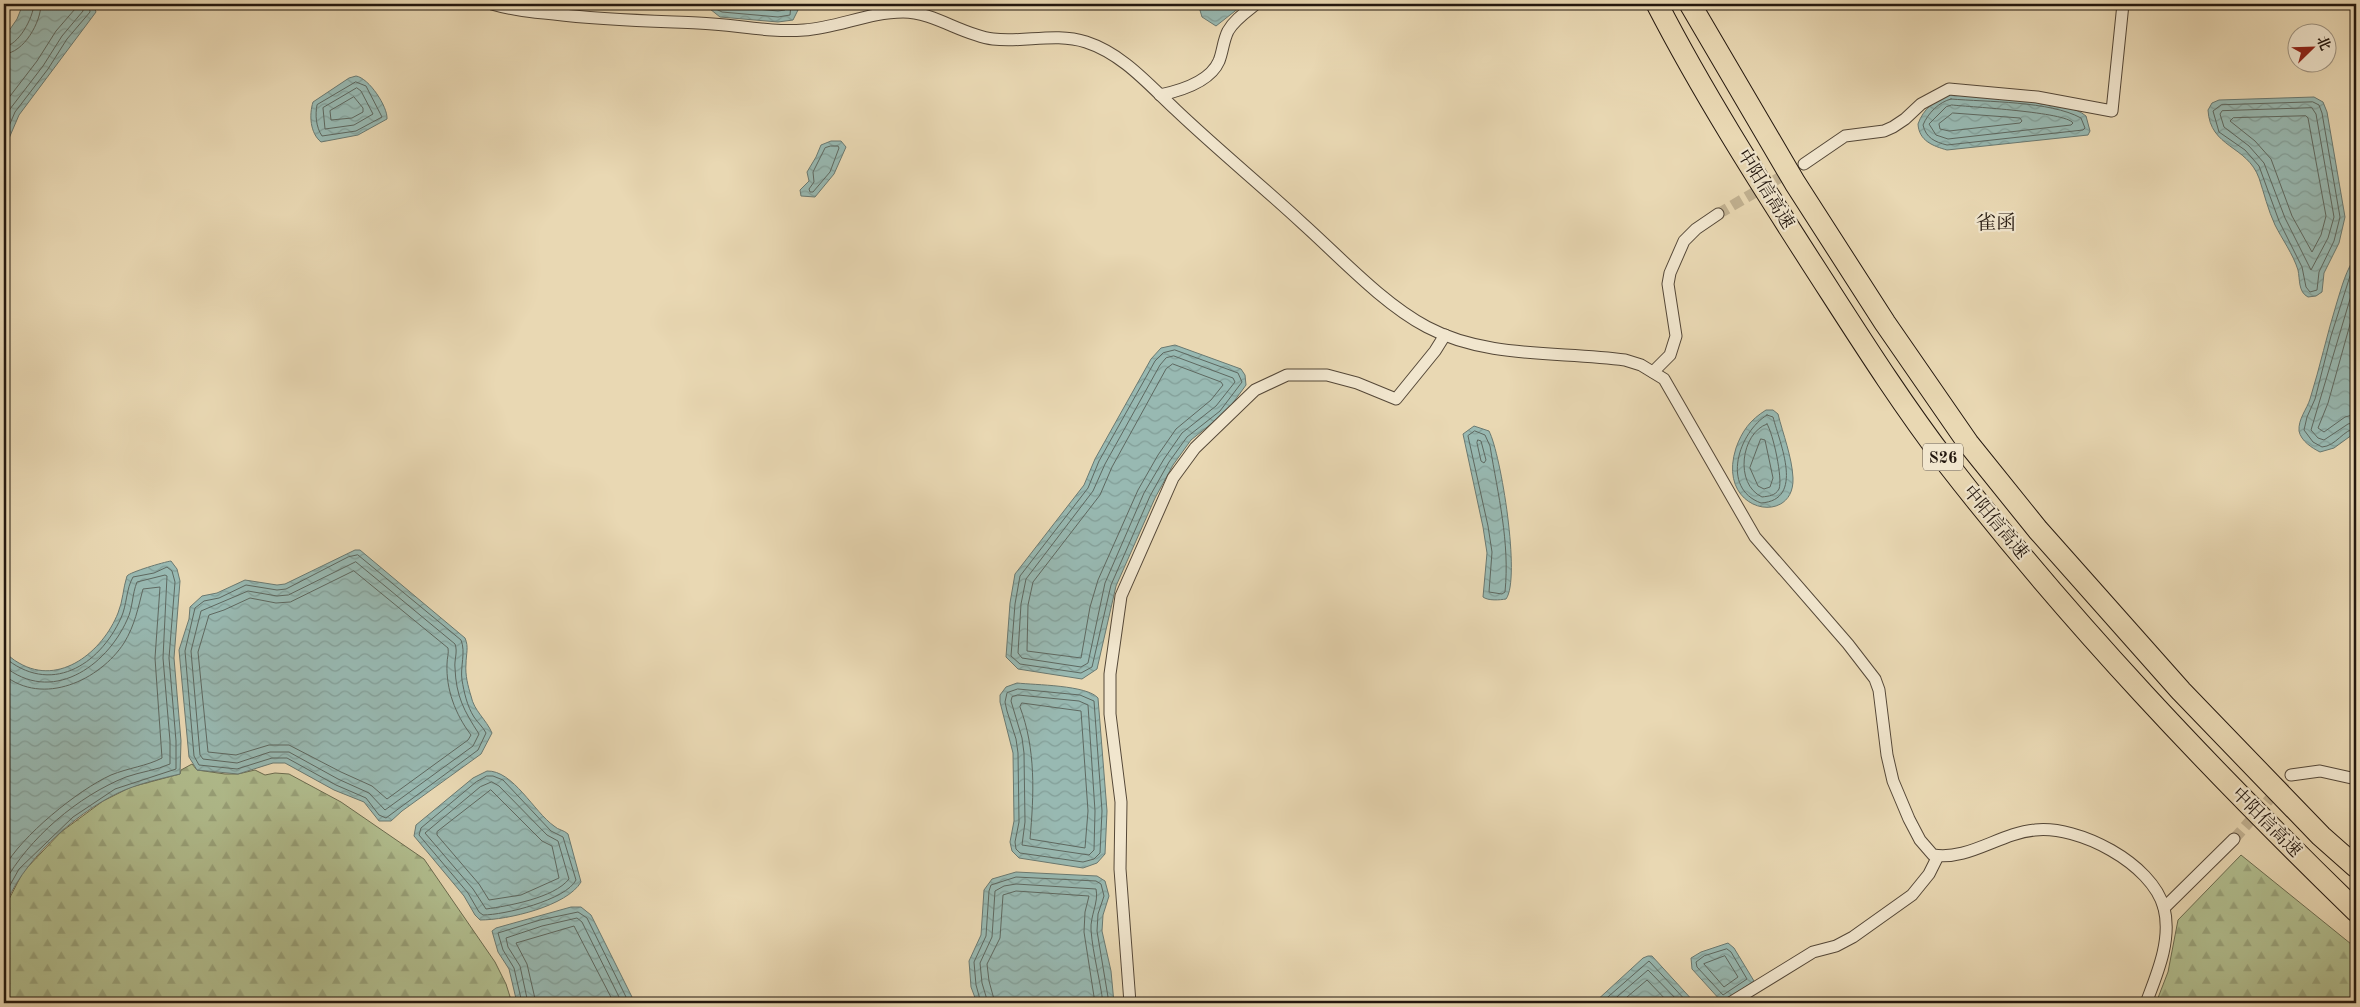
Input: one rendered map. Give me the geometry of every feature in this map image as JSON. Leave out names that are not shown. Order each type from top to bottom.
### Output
[{"type":"highway","name":"中阳信高速","points":[[1657,4],[1712,102],[1771,199],[1861,339],[1945,460],[2017,549],[2160,711],[2356,910]]},
{"type":"highway","name":"中阳信高速","points":[[1690,4],[1795,184],[1885,323],[1968,443],[2038,530],[2181,692],[2314,830],[2356,867]]},
{"type":"street","points":[[492,4],[517,10],[576,17],[636,22],[702,23],[770,31],[810,30],[890,13],[907,12],[992,39],[1057,36],[1083,41],[1111,54],[1139,75],[1389,300],[1415,320],[1445,335],[1503,350],[1625,360],[1653,372],[1664,379],[1755,536],[1848,644],[1875,679],[1879,690],[1887,755],[1893,781],[1908,819],[1930,854],[1955,856],[2034,830],[2072,834],[2105,846],[2124,858],[2146,879],[2164,908],[2163,954],[2146,1003]]},
{"type":"street","points":[[1160,95],[1174,92],[1193,84],[1212,71],[1219,62],[1224,39],[1229,29],[1256,4]]},
{"type":"street","points":[[1804,164],[1845,136],[1893,128],[1905,120],[1921,104],[1949,88],[2037,97],[2112,111],[2123,4]]},
{"type":"street","points":[[1653,372],[1670,355],[1676,336],[1668,284],[1670,273],[1684,241],[1696,229],[1718,214]]},
{"type":"street","points":[[1130,1003],[1121,878],[1121,802],[1110,714],[1110,674],[1121,596],[1173,478],[1194,448],[1258,388],[1287,375],[1327,375],[1358,382],[1396,399],[1435,351],[1445,335]]},
{"type":"street","points":[[2291,775],[2320,771],[2356,779]]},
{"type":"street","points":[[2164,908],[2234,839]]},
{"type":"street","points":[[1730,1003],[1813,952],[1842,944],[1860,932],[1912,895],[1929,874],[1938,856]]},
{"type":"green space","points":[[192,764],[197,770],[225,774],[238,774],[255,770],[265,775],[275,773],[289,774],[341,802],[424,859],[495,962],[506,984],[512,1003],[4,1003],[4,909],[23,872],[61,832],[103,801],[131,787],[180,774],[181,770]]},
{"type":"green space","points":[[2241,855],[2356,948],[2356,1003],[2156,1003],[2168,972],[2178,920]]},
{"type":"water","points":[[23,4],[93,4],[96,12],[19,115],[4,150],[4,38],[17,19]]},
{"type":"water","points":[[714,4],[796,4],[798,10],[793,20],[778,22],[720,17],[710,9]]},
{"type":"water","points":[[1200,4],[1244,4],[1216,26],[1202,17]]},
{"type":"water","points":[[356,76],[372,87],[381,101],[387,119],[358,135],[321,142],[317,138],[311,124],[313,102],[349,78]]},
{"type":"water","points":[[1950,93],[2021,99],[2060,105],[2076,110],[2086,116],[2090,131],[2088,135],[1947,150],[1937,147],[1924,139],[1918,124],[1923,114],[1931,105]]},
{"type":"water","points":[[2314,97],[2323,102],[2327,112],[2345,217],[2339,243],[2324,273],[2322,292],[2316,296],[2308,297],[2302,292],[2296,264],[2275,225],[2259,178],[2246,159],[2215,132],[2210,122],[2208,110],[2212,103],[2219,100]]},
{"type":"water","points":[[831,141],[841,141],[846,147],[834,174],[815,197],[801,196],[800,190],[809,181],[807,172],[821,145]]},
{"type":"water","points":[[2356,256],[2356,432],[2334,448],[2320,452],[2304,441],[2300,435],[2299,427],[2310,399],[2343,284]]},
{"type":"water","points":[[1175,345],[1241,369],[1245,375],[1246,385],[1227,411],[1191,440],[1173,465],[1155,498],[1116,586],[1097,669],[1082,679],[1018,669],[1006,657],[1010,603],[1015,574],[1084,485],[1095,459],[1151,359],[1161,348]]},
{"type":"water","points":[[1766,410],[1773,410],[1778,414],[1789,454],[1793,478],[1790,493],[1782,503],[1770,507],[1757,506],[1745,499],[1736,487],[1733,470],[1736,448],[1741,436],[1747,426]]},
{"type":"water","points":[[1474,426],[1489,431],[1494,444],[1504,489],[1508,516],[1511,568],[1510,587],[1506,599],[1491,600],[1483,597],[1487,553],[1463,434]]},
{"type":"water","points":[[355,550],[360,550],[465,638],[467,648],[466,672],[470,692],[475,706],[492,733],[481,754],[391,821],[379,821],[364,802],[334,790],[285,763],[273,763],[238,774],[197,770],[189,757],[179,650],[189,619],[190,607],[202,596],[217,593],[245,580],[277,585],[285,584]]},
{"type":"water","points":[[171,561],[177,569],[180,581],[174,658],[181,741],[180,774],[148,782],[118,793],[101,802],[67,827],[50,842],[22,874],[4,909],[4,651],[17,662],[34,669],[50,671],[64,668],[78,661],[91,652],[111,627],[120,608],[127,576]]},
{"type":"water","points":[[1017,683],[1083,690],[1098,698],[1107,811],[1105,854],[1097,863],[1083,868],[1019,858],[1012,851],[1010,842],[1014,821],[1013,753],[1000,702],[1000,695],[1006,687]]},
{"type":"water","points":[[487,771],[506,777],[523,793],[546,820],[568,834],[581,882],[574,891],[550,905],[521,914],[480,920],[464,896],[414,836],[416,825],[473,778]]},
{"type":"water","points":[[1016,872],[1097,876],[1105,881],[1109,896],[1103,915],[1102,931],[1111,971],[1114,1003],[977,1003],[971,987],[969,961],[981,935],[984,890],[992,879]]},
{"type":"water","points":[[571,907],[581,907],[591,915],[635,1003],[517,1003],[509,969],[498,952],[492,931],[496,928]]},
{"type":"water","points":[[1728,943],[1734,948],[1754,981],[1726,1000],[1721,1001],[1692,969],[1691,958],[1701,952]]},
{"type":"water","points":[[1652,956],[1695,1003],[1594,1003],[1643,958]]},
{"type":"tunnel","points":[[1718,214],[1791,171]]},
{"type":"tunnel","points":[[2234,839],[2291,775]]},
{"type":"district","name":"雀函","points":[[1996,222]]}]
